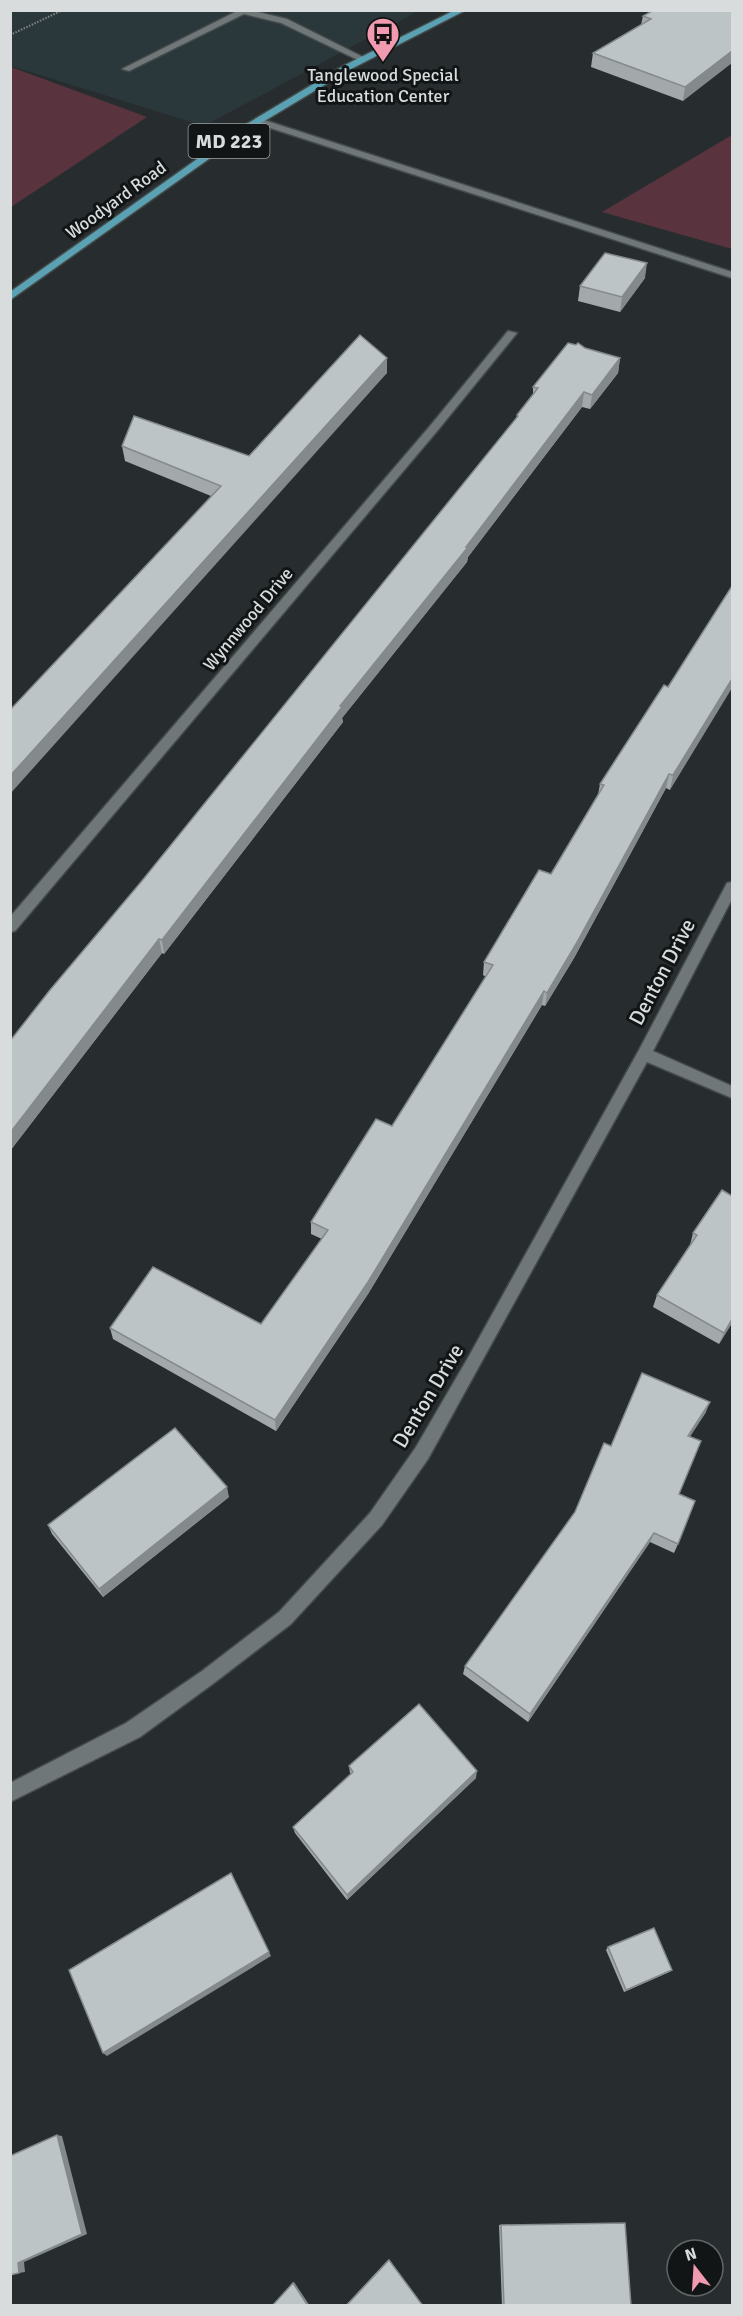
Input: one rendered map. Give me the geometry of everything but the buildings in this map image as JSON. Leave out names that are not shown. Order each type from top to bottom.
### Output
[{"type":"main road","name":"Woodyard Road","points":[[10,297],[258,121],[363,59],[462,10]]},
{"type":"street","points":[[126,69],[242,11],[284,21],[363,59]]},
{"type":"street","points":[[258,121],[732,275]]},
{"type":"street","name":"Wynnwood Drive","points":[[10,927],[512,333]]},
{"type":"street","name":"Denton Drive","points":[[10,1793],[133,1730],[216,1670],[285,1618],[375,1519],[422,1453],[469,1371],[644,1054],[732,888]]},
{"type":"street","points":[[644,1054],[732,1092]]},
{"type":"path","points":[[10,35],[63,10]]},
{"type":"shaded area","points":[[10,11],[418,11],[204,126],[11,66]]},
{"type":"shaded area","points":[[11,67],[147,117],[11,207]]},
{"type":"shaded area","points":[[732,135],[732,249],[602,212]]},
{"type":"place","name":"Tanglewood Special Education Center","points":[[383,63]]}]
